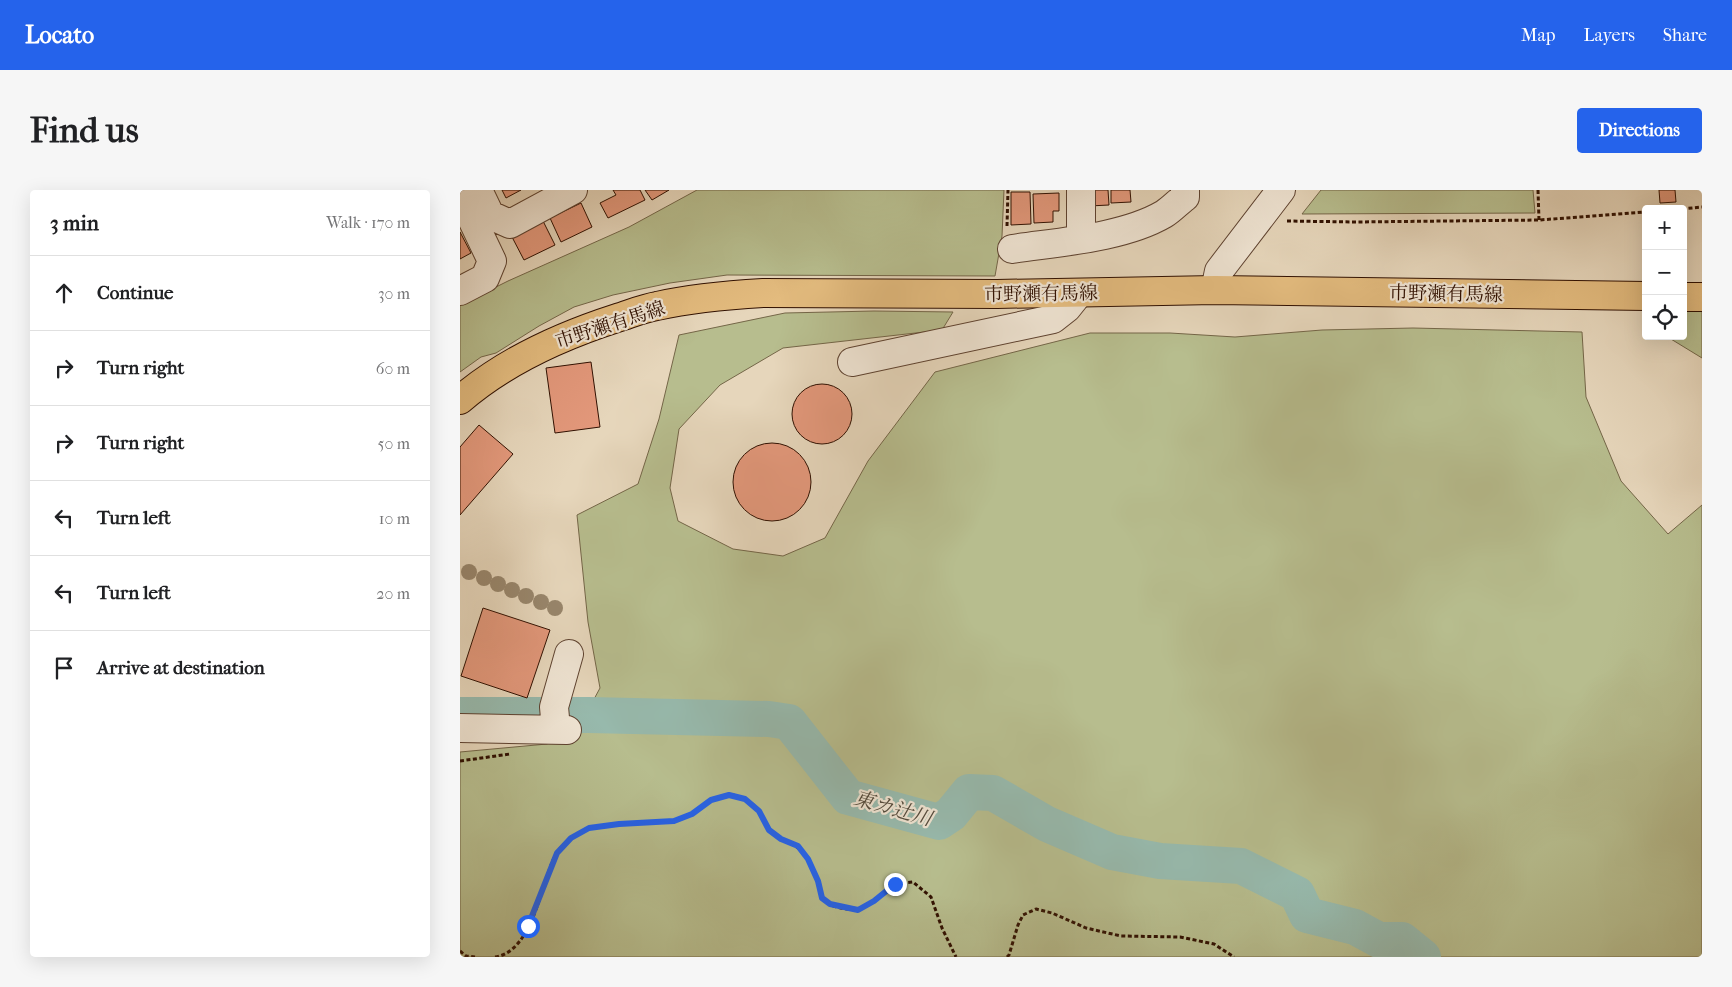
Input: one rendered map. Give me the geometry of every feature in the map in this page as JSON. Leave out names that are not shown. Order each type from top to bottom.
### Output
[{"type":"main road","name":"市野瀬有馬線","points":[[460,400],[506,365],[550,343],[590,327],[656,306],[727,295],[763,293],[1079,293],[1215,290],[1642,296]]},
{"type":"main road","points":[[1687,297],[1702,297]]},
{"type":"street","points":[[478,190],[490,215],[510,224],[573,190]]},
{"type":"street","points":[[1081,190],[1081,239]]},
{"type":"street","points":[[1012,249],[1081,239],[1132,228],[1164,214],[1185,197],[1185,190]]},
{"type":"street","points":[[1215,290],[1219,271],[1281,190]]},
{"type":"street","points":[[460,195],[492,261],[485,278],[460,291]]},
{"type":"street","points":[[852,362],[1053,319],[1067,308],[1079,293]]},
{"type":"street","points":[[460,728],[562,729],[554,707],[569,654]]},
{"type":"path","points":[[1538,190],[1539,220]]},
{"type":"path","points":[[1687,208],[1702,207]]},
{"type":"path","points":[[1263,213],[1278,221],[1539,220],[1642,212]]},
{"type":"path","points":[[495,957],[501,956],[518,944],[528,926],[557,853],[571,838],[589,828],[619,824],[674,821],[692,814],[711,800],[729,795],[745,799],[759,811],[769,830],[781,839],[798,846],[808,859],[818,881],[822,898],[830,904],[858,910],[874,901],[895,884],[913,882],[931,897],[942,928],[956,957]]},
{"type":"path","points":[[1006,957],[1009,955],[1023,915],[1036,910],[1052,913],[1086,928],[1121,936],[1180,937],[1214,944],[1234,957]]},
{"type":"path","points":[[460,951],[466,956],[474,957]]},
{"type":"green space","points":[[697,190],[1004,190],[1002,236],[995,276],[727,275],[670,283],[613,295],[574,307],[496,353],[481,357],[460,372],[460,305],[508,281],[629,227]]},
{"type":"green space","points":[[1321,190],[1533,190],[1535,213],[1302,214]]},
{"type":"green space","points":[[1687,306],[1702,307],[1702,358],[1673,340],[1687,340]]},
{"type":"green space","points":[[953,312],[942,330],[783,348],[720,385],[679,429],[670,488],[678,521],[733,549],[783,556],[825,538],[868,461],[935,372],[1090,333],[1170,333],[1235,337],[1322,330],[1413,328],[1582,332],[1586,397],[1621,481],[1668,534],[1702,505],[1702,957],[460,957],[460,752],[547,744],[579,727],[600,688],[588,622],[577,515],[638,484],[659,419],[679,335],[785,313]]},
{"type":"building","points":[[502,190],[521,190],[506,198]]},
{"type":"building","points":[[613,190],[640,190],[645,200],[608,218],[600,203],[616,195]]},
{"type":"building","points":[[645,190],[669,190],[652,200]]},
{"type":"building","points":[[1089,190],[1108,190],[1109,205],[1089,206]]},
{"type":"building","points":[[1111,190],[1130,190],[1131,202],[1111,203]]},
{"type":"building","points":[[1659,190],[1675,190],[1676,202],[1660,203]]},
{"type":"building","points":[[1011,192],[1030,192],[1031,224],[1011,225]]},
{"type":"building","points":[[1059,193],[1059,211],[1053,211],[1053,222],[1034,223],[1033,194]]},
{"type":"building","points":[[581,203],[592,227],[561,242],[550,218]]},
{"type":"building","points":[[543,221],[555,245],[524,260],[512,237]]},
{"type":"building","points":[[460,232],[471,253],[460,259]]},
{"type":"building","points":[[591,362],[600,427],[555,433],[546,368]]},
{"type":"building","points":[[822,384],[838,389],[843,393],[847,398],[852,414],[847,430],[843,435],[838,439],[822,444],[806,439],[801,435],[797,430],[792,414],[797,398],[801,393],[806,389]]},
{"type":"building","points":[[479,425],[513,454],[460,515],[460,447]]},
{"type":"building","points":[[772,443],[787,446],[800,454],[808,467],[811,482],[808,497],[800,510],[787,518],[772,521],[757,518],[744,510],[736,497],[733,482],[736,467],[744,454],[757,446]]},
{"type":"building","points":[[483,608],[550,630],[527,698],[461,676]]},
{"type":"waterway","name":"東カ辻川","points":[[460,715],[589,715],[769,719],[789,722],[848,797],[939,822],[951,814],[969,792],[993,793],[1047,824],[1112,852],[1160,861],[1241,866],[1297,894],[1307,915],[1355,927],[1379,940],[1402,940],[1423,957]]},
{"type":"route","points":[[528,926],[557,853],[571,838],[589,828],[619,824],[674,821],[692,814],[711,800],[729,795],[745,799],[759,811],[769,830],[781,839],[798,846],[808,859],[818,881],[822,898],[830,904],[858,910],[874,901],[895,884]]}]
